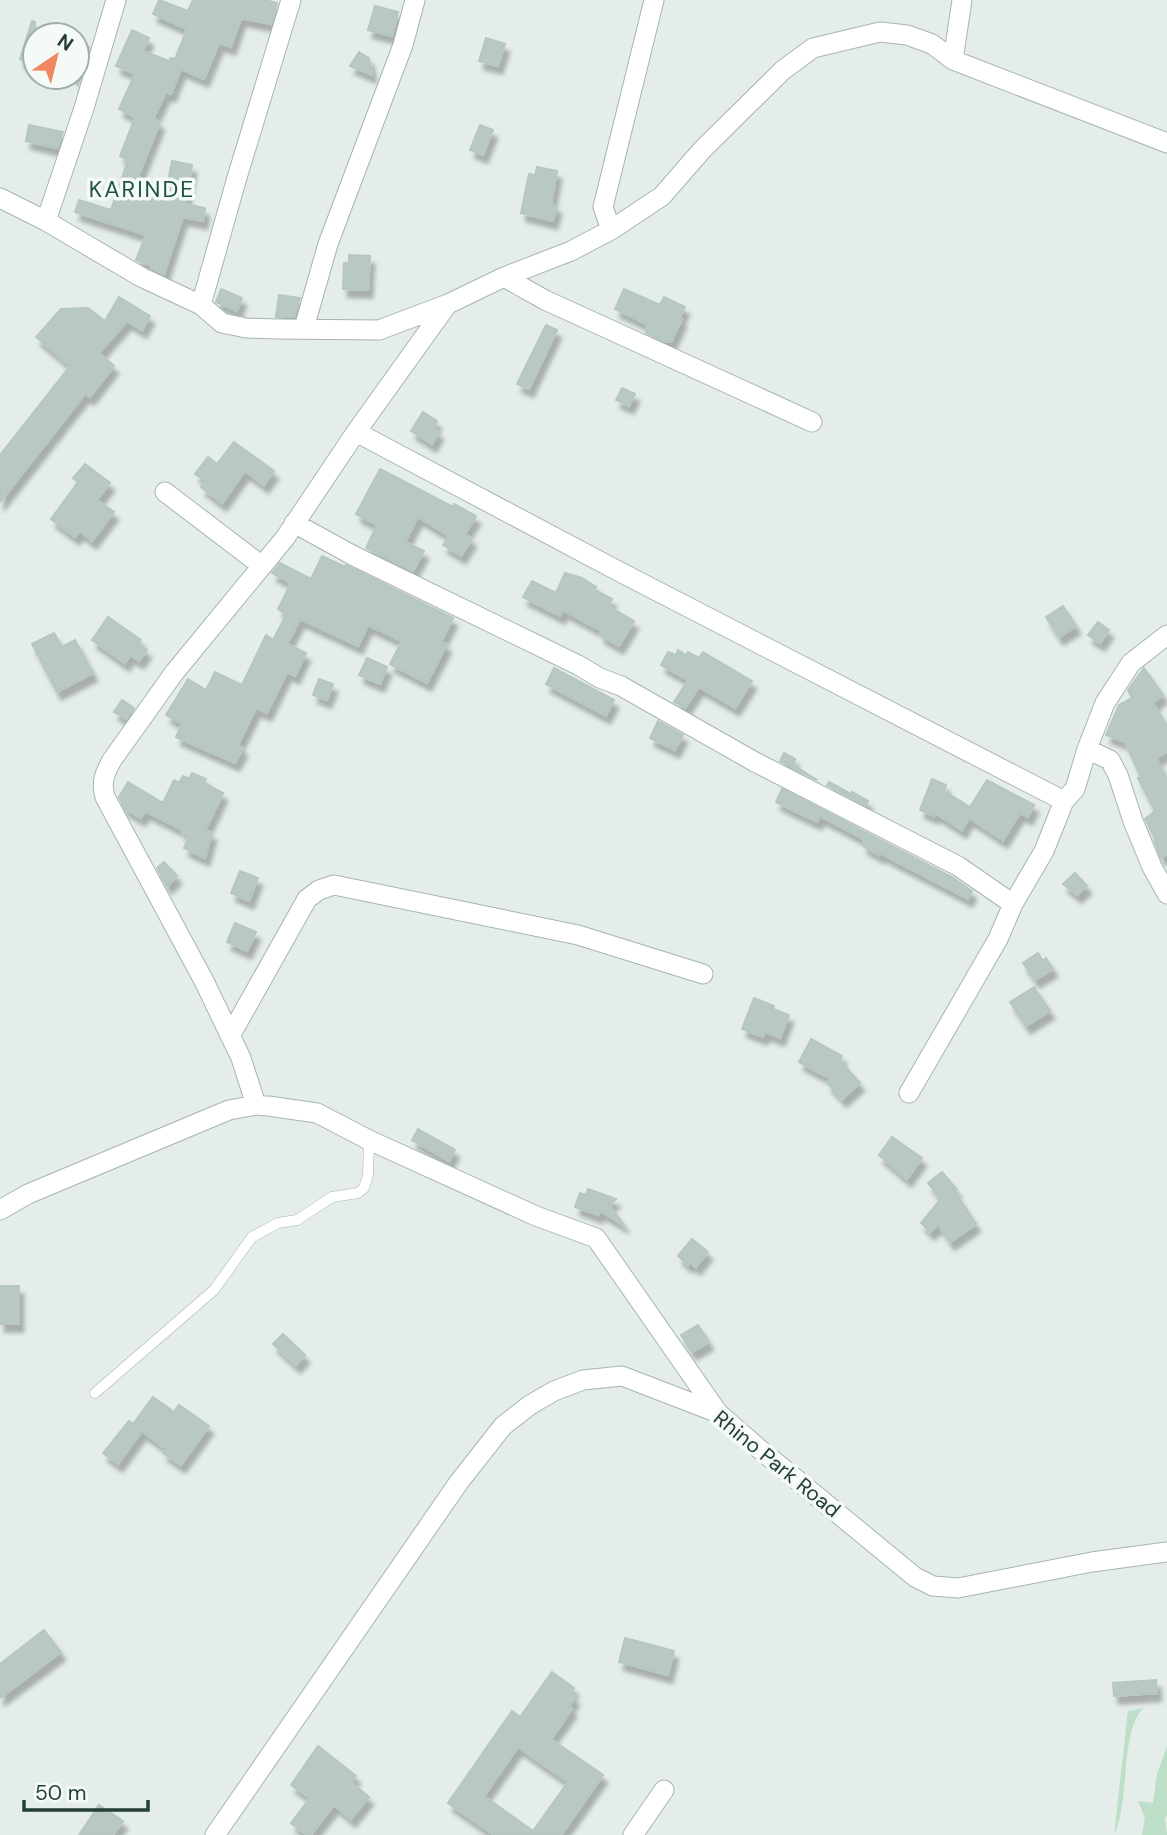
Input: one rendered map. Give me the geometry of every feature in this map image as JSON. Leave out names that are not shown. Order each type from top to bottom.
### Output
[{"type":"street","points":[[46,221],[84,108],[116,0]]},
{"type":"street","points":[[201,304],[291,0]]},
{"type":"street","points":[[304,328],[328,244],[403,46],[415,0]]},
{"type":"street","points":[[611,230],[603,208],[654,0]]},
{"type":"street","points":[[953,61],[962,0]]},
{"type":"street","points":[[0,198],[46,221],[141,276],[201,304],[222,323],[246,328],[379,330],[448,304],[504,277],[571,251],[611,230],[662,196],[702,150],[783,70],[813,48],[880,33],[907,35],[932,44],[953,61],[993,74],[1167,143]]},
{"type":"street","points":[[504,277],[545,300],[812,422]]},
{"type":"street","points":[[256,1105],[241,1058],[204,981],[105,797],[102,786],[112,760],[174,673],[285,538],[356,432],[448,304]]},
{"type":"street","points":[[356,432],[1064,801]]},
{"type":"street","points":[[165,492],[262,566]]},
{"type":"street","points":[[294,523],[354,556],[677,716],[755,762],[958,866],[1013,904]]},
{"type":"street","points":[[909,1093],[998,939],[1013,904],[1044,851],[1064,801],[1075,789],[1105,704],[1131,663],[1167,635]]},
{"type":"street","points":[[1087,749],[1110,761],[1118,775],[1133,821],[1152,867],[1167,894]]},
{"type":"street","points":[[230,1036],[307,899],[319,890],[334,885],[578,935],[703,974]]},
{"type":"street","points":[[0,1210],[28,1194],[229,1110],[256,1105],[317,1113],[369,1140],[545,1220],[596,1238],[718,1413]]},
{"type":"street","name":"Rhino Park Road","points":[[215,1835],[458,1482],[503,1426],[554,1391],[583,1380],[622,1376],[718,1413],[915,1577],[933,1586],[969,1587],[1092,1562],[1167,1552]]},
{"type":"street","points":[[633,1835],[664,1790]]},
{"type":"lane","points":[[95,1393],[214,1290],[252,1237],[278,1223],[297,1220],[332,1197],[358,1193],[364,1188],[368,1175],[369,1140]]},
{"type":"green space","points":[[1143,1708],[1131,1734],[1122,1804],[1114,1835],[1128,1711]]},
{"type":"green space","points":[[1167,1746],[1167,1835],[1142,1835],[1145,1818],[1138,1801],[1153,1803],[1157,1774]]},
{"type":"building","points":[[159,0],[188,11],[193,0],[265,0],[277,3],[271,24],[241,18],[231,47],[219,43],[204,79],[181,69],[171,94],[166,92],[153,119],[160,122],[138,177],[167,187],[172,161],[192,165],[185,204],[205,208],[203,221],[183,217],[164,274],[136,260],[146,235],[75,212],[79,200],[111,210],[128,160],[120,156],[135,117],[119,109],[135,74],[116,66],[132,30],[149,38],[143,51],[169,61],[171,58],[175,59],[187,29],[153,14]]},
{"type":"building","points":[[375,6],[398,12],[392,36],[368,30]]},
{"type":"building","points":[[486,38],[505,44],[498,66],[479,61]]},
{"type":"building","points":[[359,52],[369,58],[372,75],[350,66]]},
{"type":"building","points":[[29,125],[63,132],[57,148],[26,141]]},
{"type":"building","points":[[480,125],[493,130],[483,155],[470,150]]},
{"type":"building","points":[[537,167],[557,171],[551,204],[557,206],[553,221],[521,213],[529,174],[535,175]]},
{"type":"building","points":[[349,255],[370,256],[368,290],[343,289],[344,263],[349,263]]},
{"type":"building","points":[[221,289],[242,298],[237,311],[216,302]]},
{"type":"building","points":[[624,289],[660,305],[664,297],[685,307],[671,342],[646,333],[647,324],[615,309]]},
{"type":"building","points":[[279,295],[300,298],[294,317],[276,317]]},
{"type":"building","points":[[119,297],[150,316],[142,330],[127,321],[99,353],[114,366],[90,397],[85,394],[0,502],[0,455],[70,366],[36,337],[61,309],[88,308],[105,321]]},
{"type":"building","points":[[546,325],[557,330],[529,389],[517,384]]},
{"type":"building","points":[[622,388],[635,394],[629,406],[616,400]]},
{"type":"building","points":[[423,412],[437,421],[433,428],[439,432],[432,444],[411,431]]},
{"type":"building","points":[[234,442],[274,471],[264,485],[245,471],[222,503],[201,487],[205,481],[195,474],[208,457],[217,464]]},
{"type":"building","points":[[85,464],[110,483],[97,500],[114,512],[92,541],[80,531],[75,537],[51,519],[78,482],[73,478]]},
{"type":"building","points":[[380,469],[476,516],[465,534],[472,539],[461,556],[443,545],[449,536],[418,517],[405,542],[424,551],[413,571],[366,548],[377,525],[356,514]]},
{"type":"building","points":[[322,556],[345,567],[346,565],[453,618],[441,642],[447,644],[427,683],[390,664],[402,641],[368,625],[358,646],[300,619],[287,644],[306,653],[295,676],[287,672],[267,713],[256,708],[238,745],[243,748],[235,763],[176,737],[182,724],[166,715],[188,679],[206,690],[215,672],[242,685],[266,635],[273,640],[286,615],[278,609],[291,583],[272,573],[280,563],[311,579]]},
{"type":"building","points":[[565,573],[582,578],[596,587],[595,590],[612,599],[608,606],[634,621],[619,646],[600,635],[602,631],[563,610],[560,616],[523,597],[532,581],[556,593]]},
{"type":"building","points":[[1063,606],[1076,626],[1059,637],[1046,617]]},
{"type":"building","points":[[108,617],[141,640],[138,644],[147,650],[139,661],[130,655],[125,663],[92,640]]},
{"type":"building","points":[[1098,622],[1109,630],[1100,643],[1088,635]]},
{"type":"building","points":[[54,633],[62,647],[75,640],[93,673],[57,692],[32,644]]},
{"type":"building","points":[[678,650],[699,658],[703,652],[752,681],[735,708],[699,687],[685,708],[674,702],[688,680],[661,665],[668,652],[676,655]]},
{"type":"building","points":[[367,658],[387,667],[380,684],[359,675]]},
{"type":"building","points":[[554,668],[614,700],[606,716],[546,684]]},
{"type":"building","points":[[1144,668],[1163,695],[1153,703],[1167,726],[1167,752],[1156,758],[1167,780],[1167,854],[1161,858],[1154,840],[1156,839],[1145,819],[1155,811],[1138,778],[1141,777],[1125,742],[1106,735],[1119,705],[1132,698],[1128,690]]},
{"type":"building","points":[[319,679],[333,684],[327,700],[313,695]]},
{"type":"building","points":[[122,700],[134,708],[126,719],[114,712]]},
{"type":"building","points":[[658,721],[683,735],[675,750],[650,738]]},
{"type":"building","points":[[784,753],[795,759],[793,765],[817,780],[780,761]]},
{"type":"building","points":[[192,773],[206,779],[204,783],[223,793],[205,831],[212,832],[205,858],[184,848],[190,836],[182,834],[183,830],[145,811],[141,818],[125,809],[119,797],[128,782],[163,803],[174,780],[179,783],[183,776],[189,779]]},
{"type":"building","points":[[932,779],[946,785],[944,791],[970,807],[987,780],[1034,805],[1028,817],[1020,813],[1003,840],[969,818],[962,830],[935,813],[934,816],[920,810]]},
{"type":"building","points":[[829,782],[868,801],[866,805],[827,785]]},
{"type":"building","points":[[782,789],[952,877],[972,891],[968,899],[880,853],[879,855],[863,846],[864,839],[820,816],[817,822],[776,802]]},
{"type":"building","points":[[164,862],[177,876],[167,886],[157,868]]},
{"type":"building","points":[[240,871],[258,878],[249,901],[231,893]]},
{"type":"building","points":[[1075,873],[1087,886],[1077,895],[1063,884]]},
{"type":"building","points":[[235,923],[256,932],[247,951],[227,942]]},
{"type":"building","points":[[1038,953],[1043,961],[1046,958],[1053,969],[1035,980],[1023,963]]},
{"type":"building","points":[[1034,987],[1050,1011],[1026,1026],[1010,1002]]},
{"type":"building","points":[[754,998],[789,1015],[780,1038],[765,1032],[763,1037],[742,1029]]},
{"type":"building","points":[[811,1039],[842,1056],[840,1061],[860,1083],[842,1099],[827,1083],[831,1079],[799,1062]]},
{"type":"building","points":[[418,1129],[455,1150],[449,1161],[412,1140]]},
{"type":"building","points":[[892,1137],[922,1158],[907,1179],[879,1155]]},
{"type":"building","points":[[942,1172],[957,1190],[955,1192],[976,1224],[950,1242],[938,1224],[930,1232],[921,1223],[941,1199],[928,1183]]},
{"type":"building","points":[[588,1189],[616,1199],[609,1205],[625,1226],[600,1211],[598,1215],[575,1207],[580,1193],[586,1195]]},
{"type":"building","points":[[692,1239],[708,1252],[696,1267],[690,1262],[688,1265],[678,1256]]},
{"type":"building","points":[[0,1286],[19,1286],[19,1324],[0,1324]]},
{"type":"building","points":[[698,1325],[709,1342],[692,1352],[681,1335]]},
{"type":"building","points":[[283,1334],[305,1355],[296,1365],[273,1344]]},
{"type":"building","points":[[153,1397],[174,1412],[179,1405],[209,1426],[181,1465],[163,1453],[166,1449],[142,1431],[118,1464],[103,1453],[129,1421],[133,1424]]},
{"type":"building","points":[[44,1630],[61,1652],[0,1698],[0,1664]]},
{"type":"building","points":[[625,1638],[674,1651],[668,1675],[619,1662]]},
{"type":"building","points":[[552,1672],[574,1688],[570,1694],[575,1697],[569,1706],[572,1709],[551,1739],[603,1775],[561,1835],[494,1835],[448,1803],[512,1711],[520,1717]],"holes":[[[518,1747],[568,1782],[533,1831],[484,1796]]]},
{"type":"building","points":[[1156,1680],[1157,1693],[1114,1696],[1113,1683]]},
{"type":"building","points":[[318,1746],[356,1776],[351,1782],[369,1797],[351,1819],[334,1805],[311,1835],[307,1835],[291,1823],[310,1798],[291,1785]]},
{"type":"building","points":[[99,1805],[123,1821],[113,1835],[79,1835]]},
{"type":"district","name":"KARINDE","points":[[142,189]]}]
